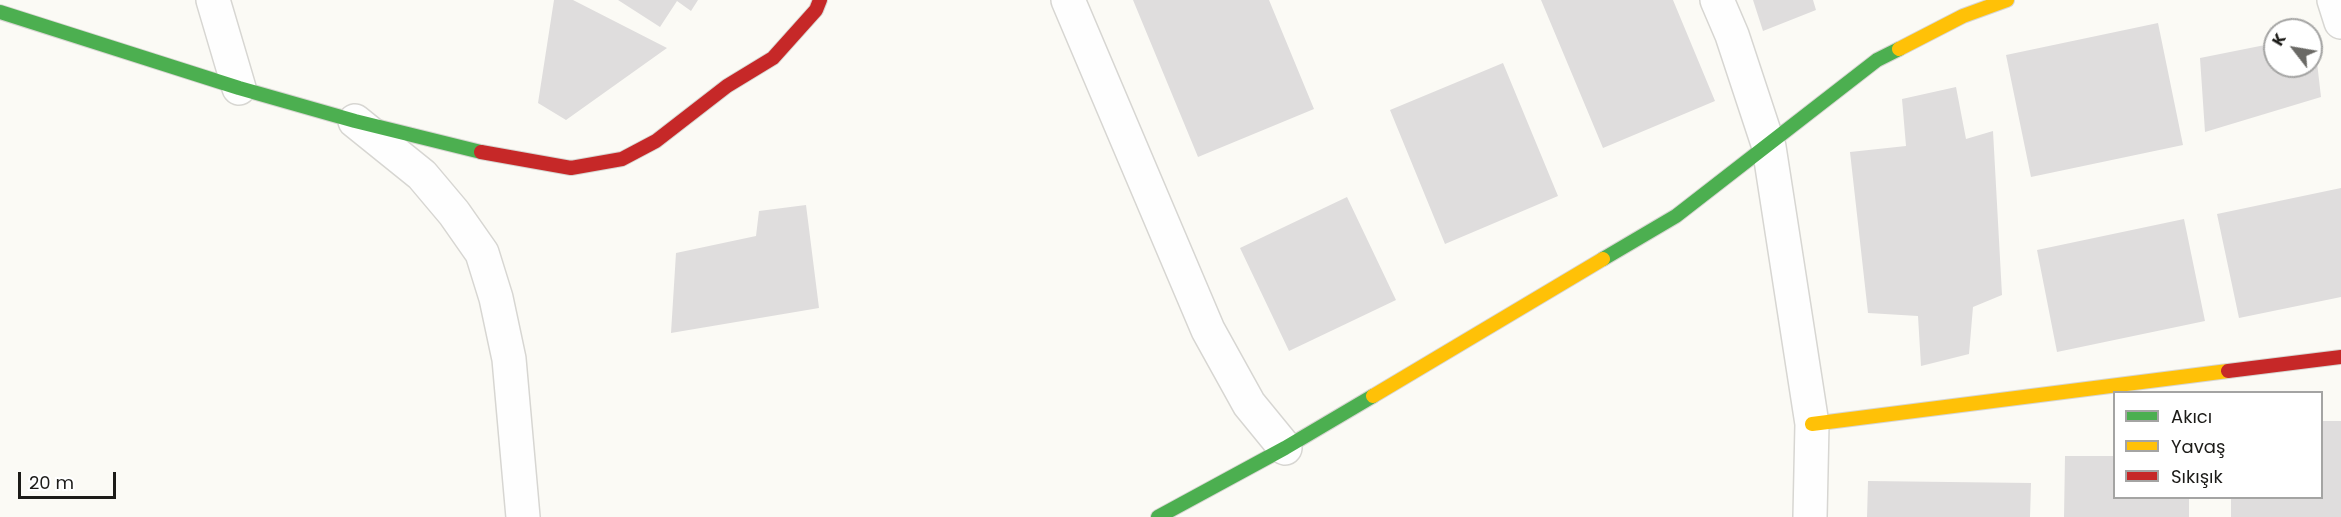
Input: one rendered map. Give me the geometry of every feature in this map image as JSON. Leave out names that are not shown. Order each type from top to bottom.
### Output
[{"type":"street","points":[[213,0],[239,88]]},
{"type":"street","points":[[0,12],[239,88],[355,121],[506,158],[571,168],[622,159],[656,141],[727,86],[773,58],[816,10],[820,0]]},
{"type":"street","points":[[1068,0],[1208,330],[1249,404],[1285,448]]},
{"type":"street","points":[[1717,0],[1732,35],[1769,147],[1812,424],[1810,517]]},
{"type":"street","points":[[1158,517],[1285,448],[1676,216],[1769,147],[1877,60],[1963,16],[2007,0]]},
{"type":"street","points":[[2334,0],[2341,22]]},
{"type":"street","points":[[355,121],[422,175],[454,213],[482,253],[496,298],[509,359],[523,517]]},
{"type":"street","points":[[1812,424],[2341,357]]},
{"type":"building","points":[[554,0],[573,0],[667,48],[566,120],[538,103]]},
{"type":"building","points":[[618,0],[698,0],[691,11],[677,1],[660,27]]},
{"type":"building","points":[[1133,0],[1269,0],[1314,109],[1198,157]]},
{"type":"building","points":[[1541,0],[1673,0],[1715,101],[1603,148]]},
{"type":"building","points":[[1753,0],[1813,0],[1816,10],[1763,31]]},
{"type":"building","points":[[2158,23],[2183,145],[2031,177],[2006,55]]},
{"type":"building","points":[[2263,45],[2263,78],[2319,78],[2321,97],[2205,132],[2200,58]]},
{"type":"building","points":[[1503,63],[1558,196],[1445,244],[1390,110]]},
{"type":"building","points":[[1956,87],[1966,139],[1993,131],[2002,295],[1973,307],[1969,354],[1921,366],[1918,316],[1868,313],[1850,152],[1906,146],[1902,99]]},
{"type":"building","points":[[2341,188],[2341,297],[2239,318],[2217,214]]},
{"type":"building","points":[[1347,197],[1396,300],[1289,351],[1240,248]]},
{"type":"building","points":[[806,205],[819,308],[671,333],[676,253],[756,236],[759,211]]},
{"type":"building","points":[[2184,219],[2205,321],[2057,352],[2037,250]]},
{"type":"building","points":[[2323,421],[2341,421],[2341,517],[2231,517],[2231,499],[2323,499]]},
{"type":"building","points":[[2065,456],[2113,456],[2113,499],[2189,499],[2189,517],[2064,517]]},
{"type":"building","points":[[1868,481],[2031,483],[2030,517],[1867,517]]},
{"type":"traffic: fast","points":[[0,12],[239,88],[355,121],[481,152]]},
{"type":"traffic: fast","points":[[1603,259],[1676,216],[1877,60],[1899,49]]},
{"type":"traffic: fast","points":[[1158,517],[1285,448],[1373,396]]},
{"type":"traffic: slow","points":[[1899,49],[1963,16],[2007,0]]},
{"type":"traffic: slow","points":[[1373,396],[1603,259]]},
{"type":"traffic: slow","points":[[1812,424],[2228,371]]},
{"type":"traffic: jam","points":[[481,152],[571,168],[622,159],[656,141],[727,86],[773,58],[816,10],[820,0]]},
{"type":"traffic: jam","points":[[2228,371],[2341,357]]}]
